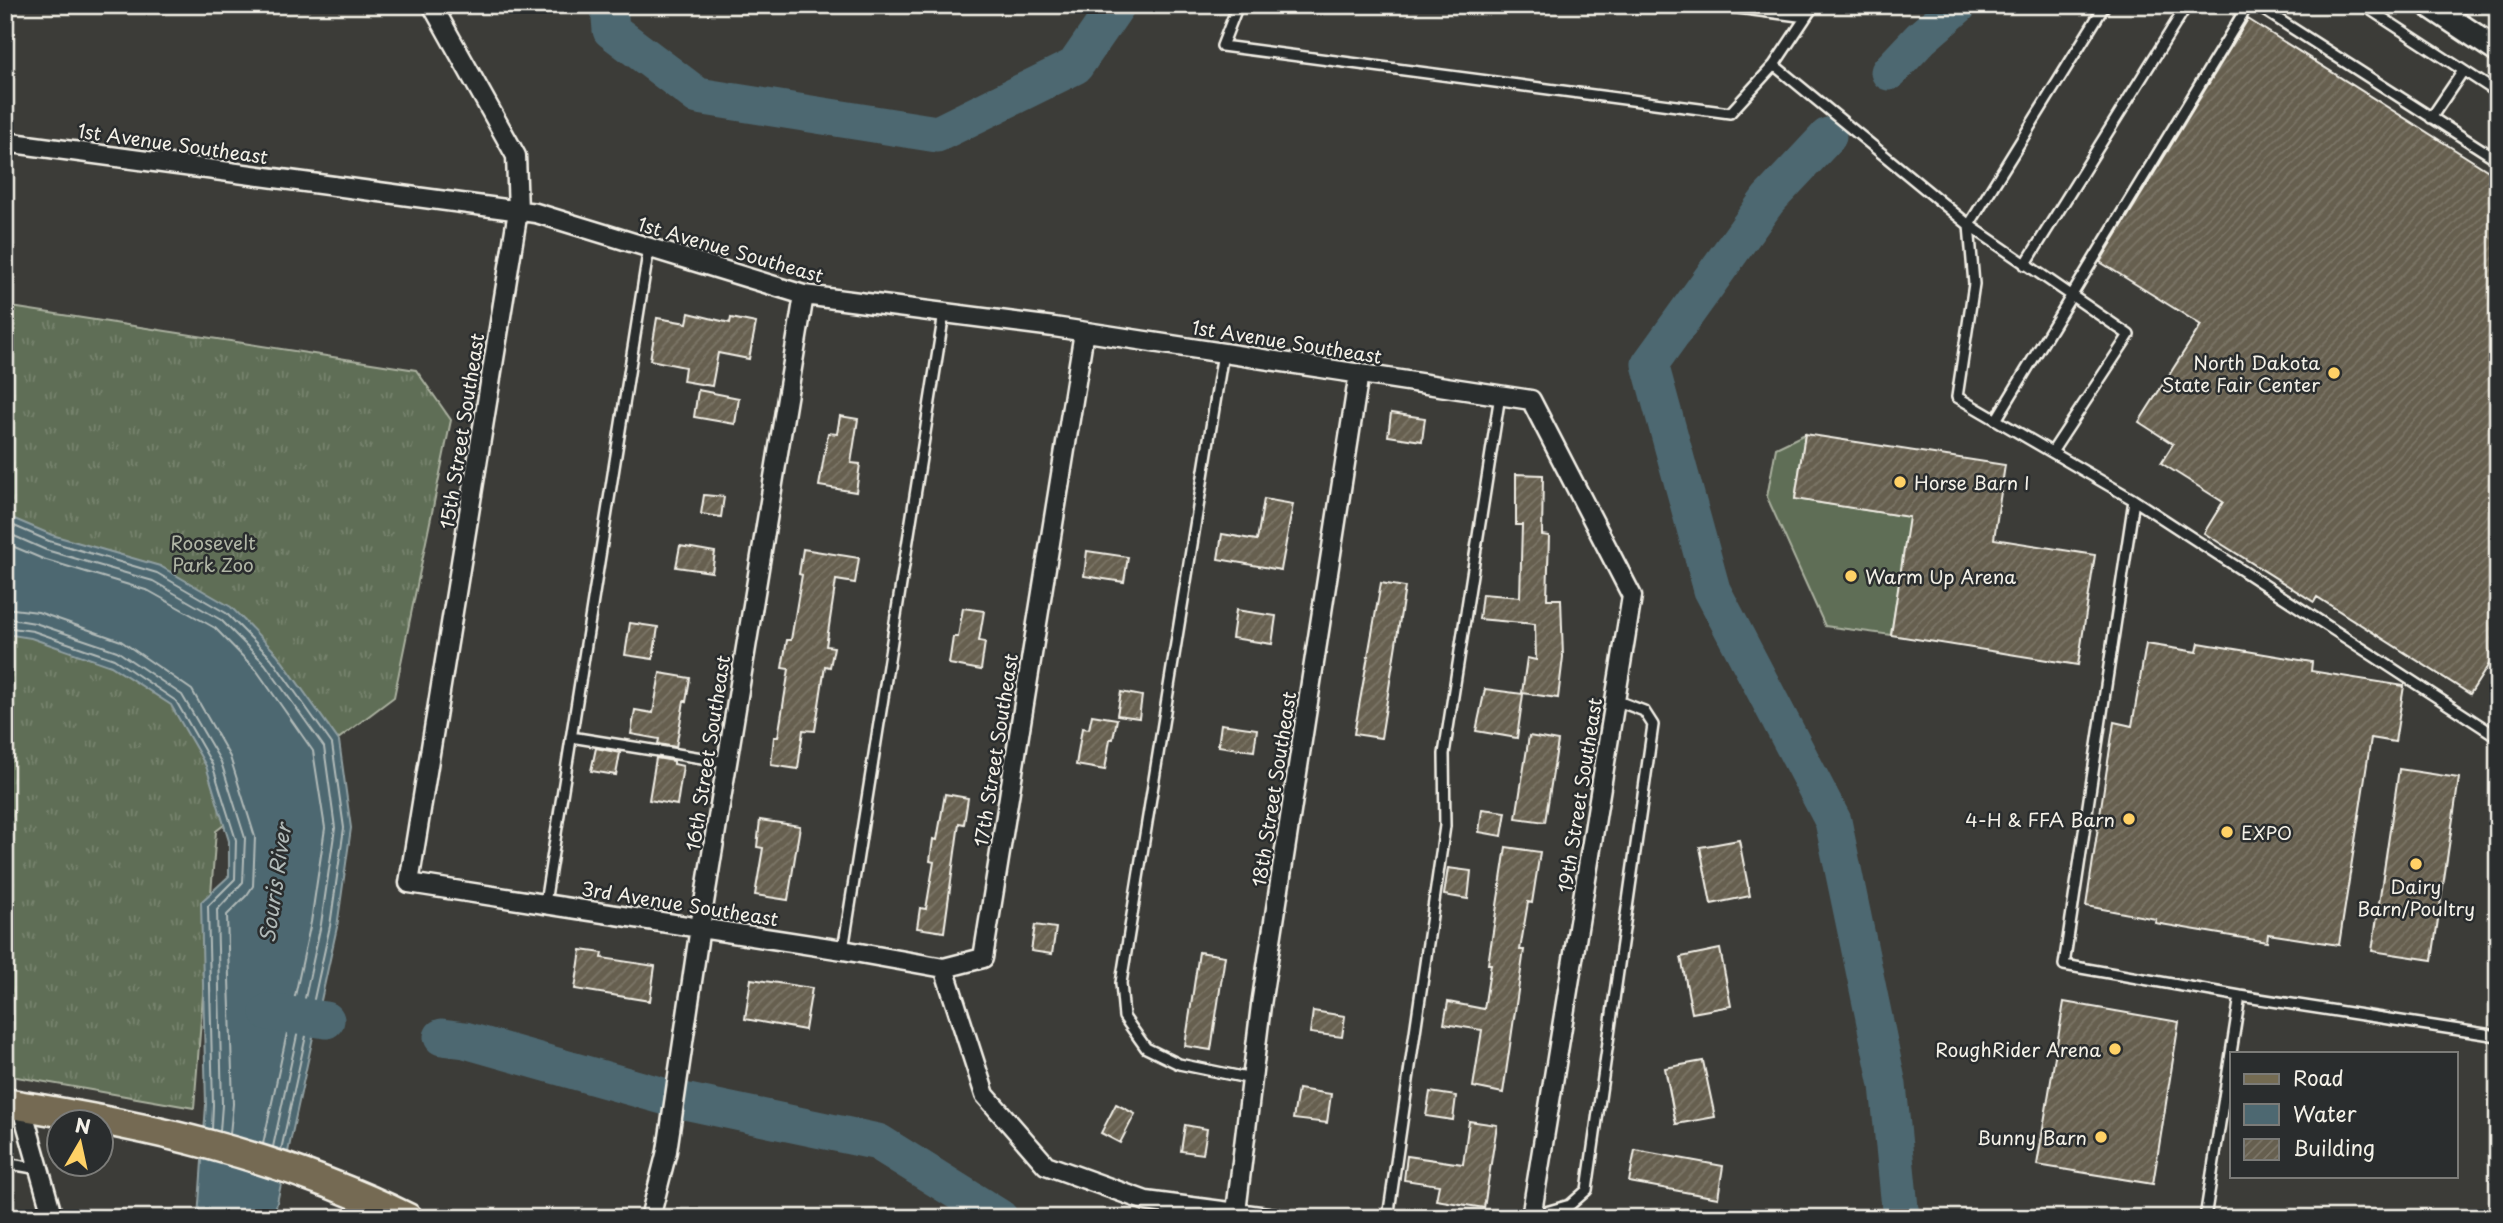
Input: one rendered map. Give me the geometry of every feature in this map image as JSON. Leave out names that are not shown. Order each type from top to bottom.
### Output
[{"type":"main road","points":[[13,1104],[142,1127],[211,1144],[326,1181],[408,1218]]},
{"type":"street","name":"15th Street Southeast","points":[[409,883],[519,211],[516,156],[432,5]]},
{"type":"street","points":[[2429,5],[2498,51]]},
{"type":"street","name":"1st Avenue Southeast","points":[[5,142],[536,213],[804,295],[1084,332],[1531,400]]},
{"type":"street","name":"16th Street Southeast","points":[[650,1218],[667,1151],[700,927],[804,295]]},
{"type":"street","name":"17th Street Southeast","points":[[944,968],[983,958],[1084,332]]},
{"type":"street","name":"18th Street Southeast","points":[[1236,1212],[1261,1005],[1359,373]]},
{"type":"street","name":"19th Street Southeast","points":[[1531,400],[1632,596],[1532,1217]]},
{"type":"street","name":"3rd Avenue Southeast","points":[[409,883],[700,927],[944,968]]},
{"type":"street","points":[[944,968],[985,1096],[1046,1165],[1146,1200],[1275,1218]]},
{"type":"street","points":[[13,1104],[39,1169],[53,1218]]},
{"type":"lane","points":[[1238,5],[1222,46],[1730,113],[1773,65],[1814,5]]},
{"type":"lane","points":[[1714,5],[1806,17]]},
{"type":"lane","points":[[2105,5],[1969,225],[1975,284],[1957,397],[2134,500],[2498,737]]},
{"type":"lane","points":[[2025,265],[2186,5]]},
{"type":"lane","points":[[1996,419],[2248,5]]},
{"type":"lane","points":[[2256,5],[2498,160]]},
{"type":"lane","points":[[2363,5],[2498,93]]},
{"type":"lane","points":[[1773,65],[1969,225],[2129,335],[2052,452]]},
{"type":"lane","points":[[2431,118],[2463,71]]},
{"type":"lane","points":[[545,903],[649,247]]},
{"type":"lane","points":[[843,950],[944,313]]},
{"type":"lane","points":[[1223,353],[1121,983],[1124,1017],[1146,1048],[1179,1064],[1252,1079]]},
{"type":"lane","points":[[1388,1218],[1446,826],[1444,754],[1500,396]]},
{"type":"lane","points":[[2134,500],[2064,965],[2240,996],[2498,1036]]},
{"type":"lane","points":[[1532,1217],[1570,1205],[1587,1190],[1653,726],[1644,711],[1615,700]]},
{"type":"lane","points":[[571,737],[727,762]]},
{"type":"lane","points":[[2231,1052],[2240,996]]},
{"type":"lane","points":[[2205,1218],[2230,1059]]},
{"type":"lane","points":[[5,1163],[39,1169]]},
{"type":"green space","name":"Roosevelt Park Zoo","points":[[5,306],[416,370],[451,420],[394,697],[216,831],[194,1108],[5,1075]]},
{"type":"green space","name":"Warm Up Arena","points":[[1805,434],[1795,499],[1910,517],[1891,635],[1825,626],[1767,497],[1776,448]]},
{"type":"water","name":"Souris River","points":[[5,515],[52,535],[160,566],[231,607],[277,654],[339,741],[351,828],[337,927],[276,1207],[276,1218],[198,1218],[206,1105],[201,902],[229,876],[229,841],[206,766],[171,705],[111,666],[31,638],[5,634]]},
{"type":"building","name":"North Dakota State Fair Center","points":[[2248,19],[2498,177],[2498,650],[2470,694],[2317,597],[2314,602],[2204,533],[2223,502],[2161,463],[2173,444],[2139,422],[2201,325],[2100,262]]},
{"type":"building","points":[[689,313],[730,323],[731,318],[756,323],[749,359],[718,353],[712,386],[683,381],[685,367],[650,360],[657,318],[687,323]]},
{"type":"building","points":[[698,390],[739,398],[735,424],[694,417]]},
{"type":"building","points":[[1391,413],[1425,418],[1422,441],[1388,436]]},
{"type":"building","points":[[840,416],[858,419],[851,463],[860,464],[856,492],[819,486],[828,433],[837,434]]},
{"type":"building","points":[[1805,434],[2005,465],[1994,539],[2095,555],[2078,665],[1891,635],[1909,517],[1795,499]]},
{"type":"building","points":[[1516,474],[1543,475],[1542,535],[1549,536],[1547,599],[1561,599],[1563,657],[1558,698],[1522,693],[1527,658],[1536,660],[1535,624],[1479,619],[1482,594],[1520,597],[1522,525],[1516,525]]},
{"type":"building","points":[[704,495],[724,497],[721,517],[701,514]]},
{"type":"building","points":[[1264,499],[1293,504],[1281,570],[1218,559],[1222,534],[1257,540]]},
{"type":"building","points":[[680,546],[715,552],[712,572],[676,567]]},
{"type":"building","points":[[803,549],[859,558],[855,583],[836,580],[826,646],[834,647],[830,667],[825,666],[815,731],[803,730],[798,769],[771,765],[774,737],[778,737],[789,669],[782,668],[787,640],[791,640],[802,575],[799,574]]},
{"type":"building","points":[[1087,551],[1128,557],[1124,582],[1084,576]]},
{"type":"building","points":[[1381,583],[1405,587],[1381,738],[1354,734]]},
{"type":"building","points":[[963,608],[984,611],[979,641],[985,642],[981,670],[949,664],[953,637],[958,637]]},
{"type":"building","points":[[1236,610],[1276,616],[1272,644],[1232,638]]},
{"type":"building","points":[[630,623],[658,627],[653,659],[625,655]]},
{"type":"building","points":[[2199,643],[2312,662],[2311,671],[2404,686],[2395,742],[2371,738],[2339,945],[2268,934],[2267,942],[2155,923],[2156,919],[2086,906],[2114,722],[2132,726],[2146,644],[2197,652]]},
{"type":"building","points":[[660,673],[690,678],[676,747],[658,744],[659,739],[631,734],[635,710],[653,713]]},
{"type":"building","points":[[1485,689],[1523,694],[1517,738],[1476,731]]},
{"type":"building","points":[[1121,692],[1142,696],[1139,718],[1117,715]]},
{"type":"building","points":[[1092,715],[1117,719],[1113,739],[1110,739],[1105,770],[1076,765],[1082,728],[1089,729]]},
{"type":"building","points":[[1221,724],[1257,729],[1254,751],[1218,746]]},
{"type":"building","points":[[1529,736],[1558,741],[1545,822],[1516,818]]},
{"type":"building","points":[[596,748],[620,753],[616,775],[591,771]]},
{"type":"building","points":[[656,758],[674,761],[674,764],[683,766],[677,805],[649,800]]},
{"type":"building","name":"Dairy Barn/Poultry","points":[[2399,769],[2459,778],[2432,960],[2372,951]]},
{"type":"building","points":[[945,794],[968,798],[964,824],[959,823],[944,932],[917,928],[920,908],[926,909],[934,862],[930,861],[933,839],[937,840]]},
{"type":"building","points":[[1482,809],[1506,812],[1502,836],[1479,832]]},
{"type":"building","points":[[760,820],[800,826],[788,900],[755,895],[763,848],[757,847]]},
{"type":"building","points":[[1739,840],[1750,896],[1711,904],[1700,847]]},
{"type":"building","points":[[1506,847],[1540,852],[1532,903],[1528,902],[1520,950],[1524,950],[1503,1093],[1473,1087],[1482,1030],[1444,1024],[1448,1002],[1484,1009]]},
{"type":"building","points":[[1448,868],[1471,871],[1468,899],[1444,895]]},
{"type":"building","points":[[1035,925],[1056,928],[1052,954],[1031,951]]},
{"type":"building","points":[[1720,949],[1731,1006],[1692,1013],[1681,957]]},
{"type":"building","points":[[581,950],[603,953],[602,958],[655,966],[650,1001],[575,989]]},
{"type":"building","points":[[1199,952],[1225,956],[1211,1050],[1185,1046]]},
{"type":"building","points":[[751,979],[812,988],[805,1030],[745,1019]]},
{"type":"building","points":[[2064,1002],[2179,1022],[2153,1184],[2037,1165]]},
{"type":"building","points":[[1313,1011],[1345,1016],[1342,1037],[1310,1033]]},
{"type":"building","points":[[1703,1061],[1715,1117],[1676,1124],[1665,1068]]},
{"type":"building","points":[[1298,1089],[1331,1094],[1327,1123],[1293,1119]]},
{"type":"building","points":[[1430,1092],[1456,1096],[1453,1120],[1426,1116]]},
{"type":"building","points":[[1116,1104],[1135,1114],[1120,1143],[1101,1133]]},
{"type":"building","points":[[1469,1121],[1497,1125],[1484,1208],[1436,1200],[1439,1185],[1404,1180],[1407,1156],[1463,1164]]},
{"type":"building","points":[[1185,1125],[1207,1129],[1203,1154],[1181,1151]]},
{"type":"building","points":[[1635,1150],[1723,1166],[1718,1198],[1629,1182]]},
{"type":"waterway","points":[[609,5],[611,30],[698,96],[937,134],[1075,66],[1117,5]]},
{"type":"waterway","points":[[1889,72],[1921,38],[1959,5]]},
{"type":"waterway","points":[[1828,136],[1768,200],[1650,364],[1712,590],[1833,821],[1888,1085],[1901,1218]]},
{"type":"waterway","points":[[268,1012],[326,1020]]},
{"type":"waterway","points":[[442,1037],[465,1040],[670,1098],[878,1142],[1000,1218]]},
{"type":"place","name":"North Dakota State Fair Center","points":[[2334,373]]},
{"type":"place","name":"Horse Barn I","points":[[1900,482]]},
{"type":"place","name":"Warm Up Arena","points":[[1851,576]]},
{"type":"place","name":"4-H & FFA Barn","points":[[2129,819]]},
{"type":"place","name":"EXPO","points":[[2227,832]]},
{"type":"place","name":"Dairy Barn/Poultry","points":[[2416,864]]},
{"type":"place","name":"RoughRider Arena","points":[[2115,1049]]},
{"type":"place","name":"Bunny Barn","points":[[2101,1137]]}]
